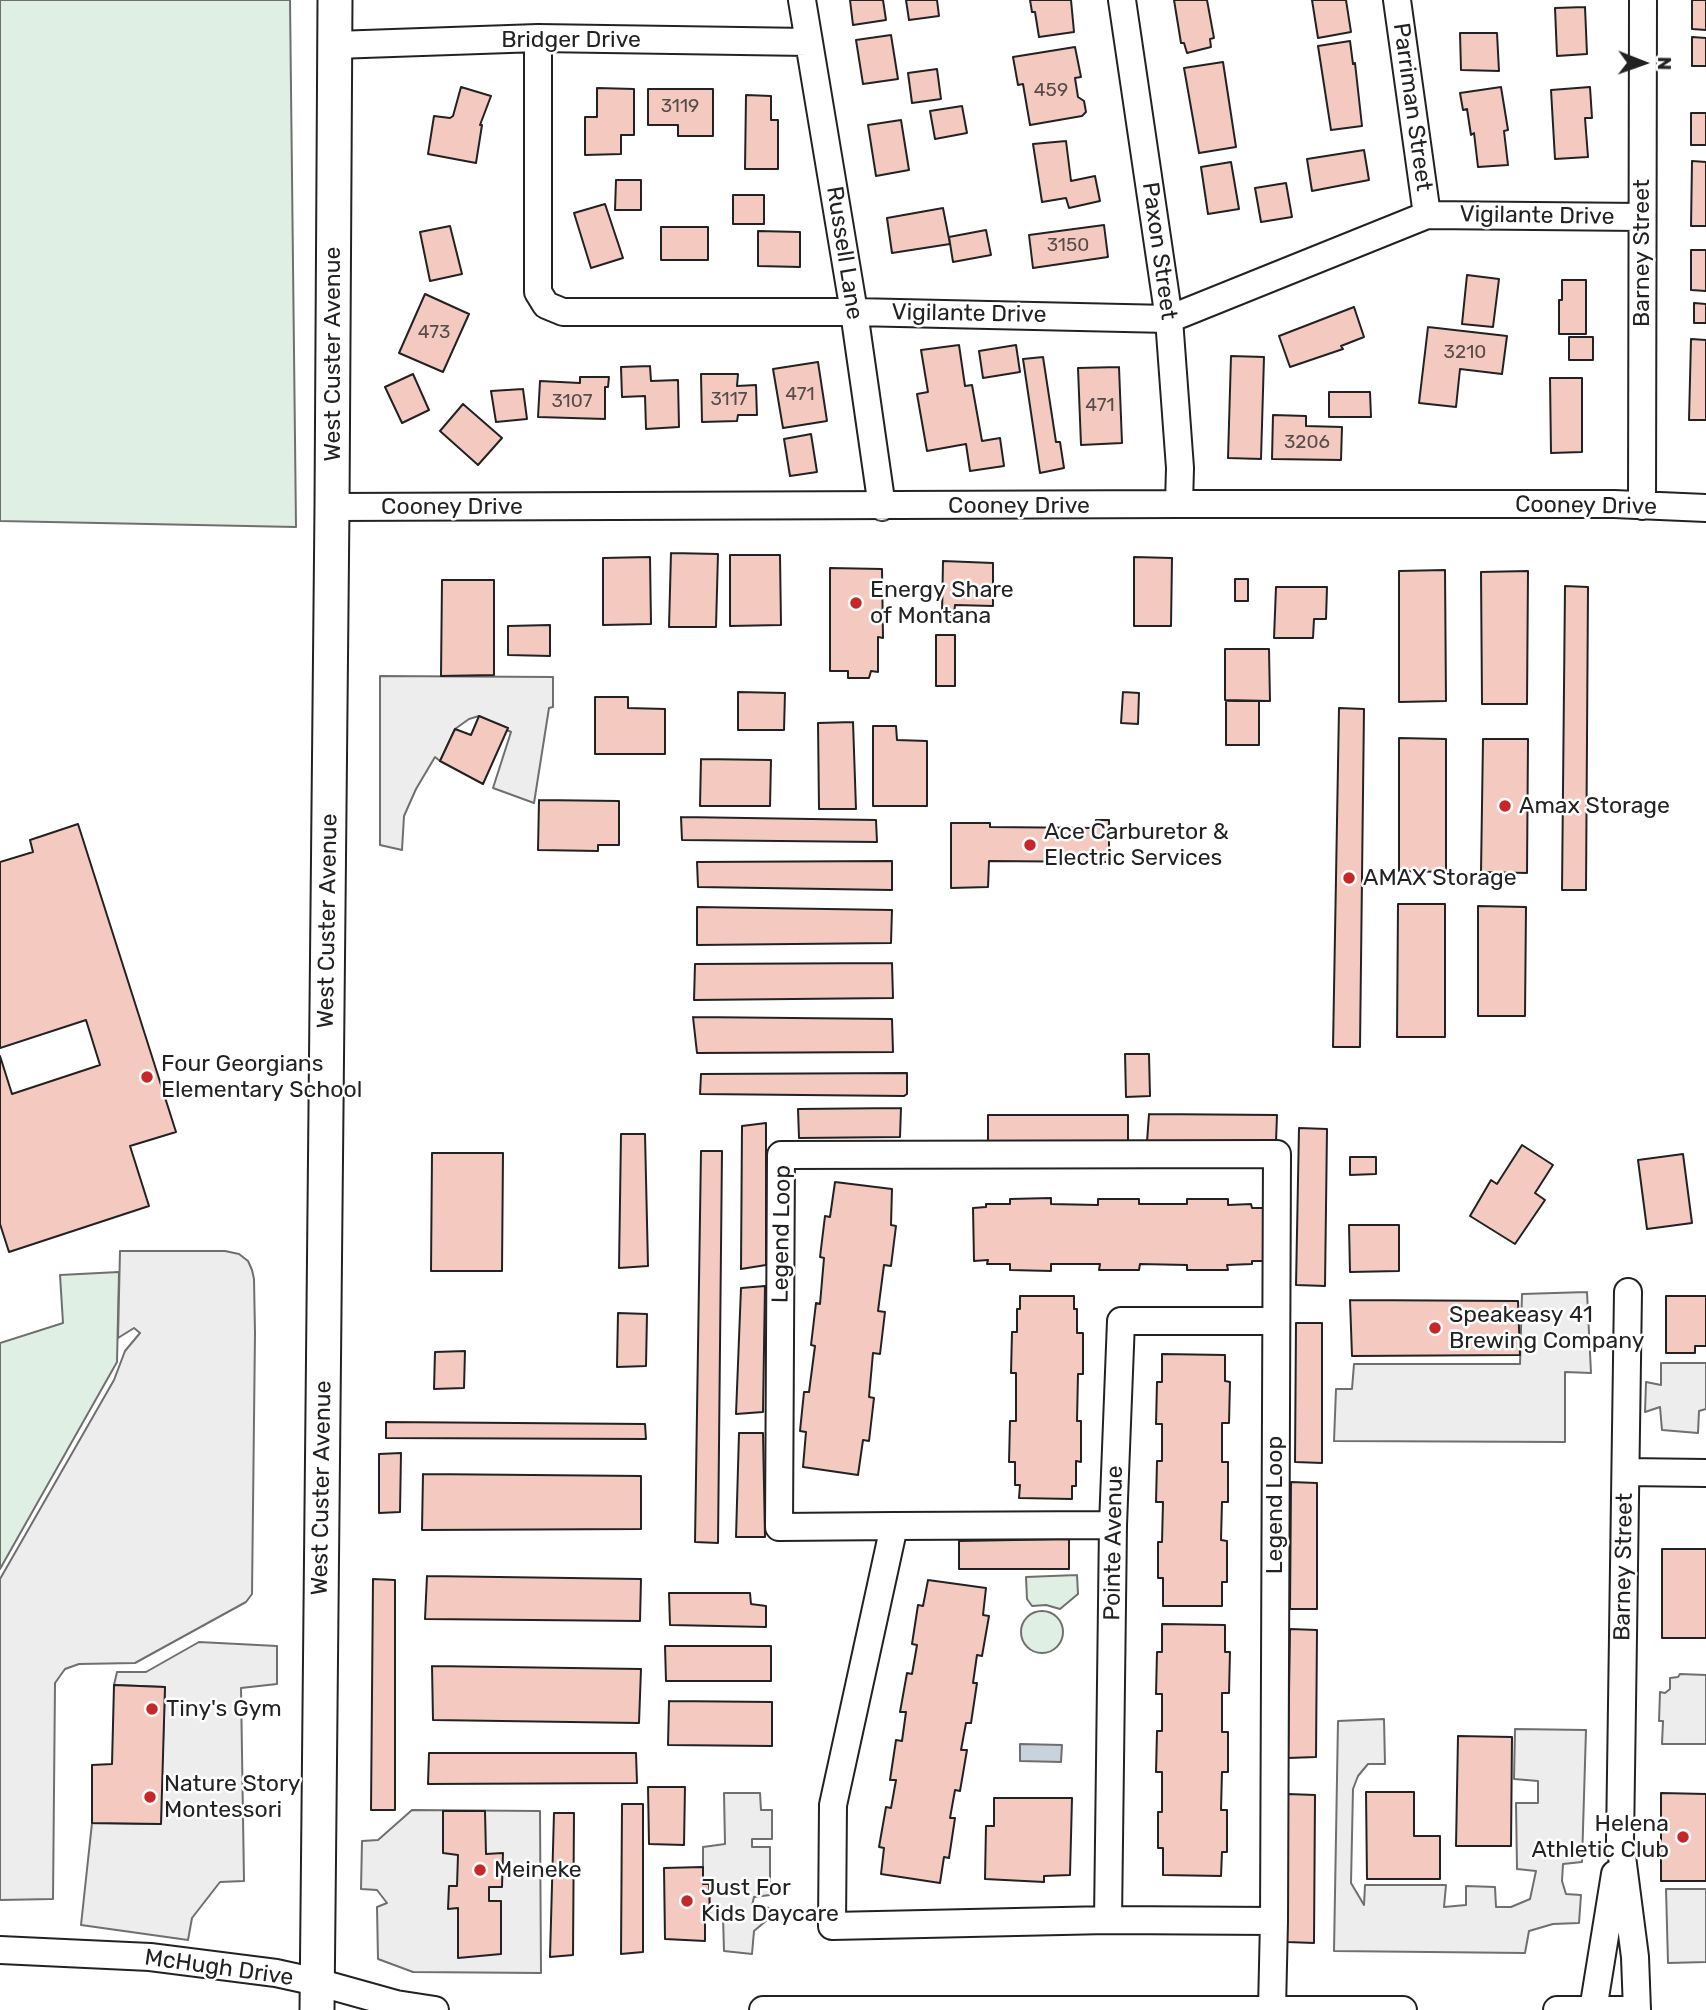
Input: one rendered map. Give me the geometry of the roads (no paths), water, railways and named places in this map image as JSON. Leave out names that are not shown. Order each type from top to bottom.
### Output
[{"type":"main road","name":"West Custer Avenue","points":[[317,1996],[335,0]]},
{"type":"street","name":"Russell Lane","points":[[802,0],[854,312],[882,507]]},
{"type":"street","name":"Paxon Street","points":[[1122,0],[1169,319],[1180,468],[1179,504]]},
{"type":"street","name":"Parriman Street","points":[[1397,0],[1427,215]]},
{"type":"street","name":"Barney Street","points":[[1642,506],[1643,0]]},
{"type":"street","name":"Bridger Drive","points":[[335,45],[538,38],[808,42]]},
{"type":"street","name":"Vigilante Drive","points":[[538,38],[538,292],[545,305],[563,312],[854,312],[1169,319],[1427,215],[1642,217]]},
{"type":"street","name":"Cooney Drive","points":[[332,507],[1179,504],[1706,508]]},
{"type":"street","name":"Legend Loop","points":[[894,1526],[779,1527],[781,1155],[1277,1154],[1272,2009]]},
{"type":"street","name":"Barney Street","points":[[1620,1841],[1628,1292]]},
{"type":"street","name":"Pointe Avenue","points":[[1108,1920],[1113,1525],[1121,1321],[1275,1321]]},
{"type":"street","points":[[1626,1472],[1706,1473]]},
{"type":"street","points":[[1113,1525],[894,1526],[833,1805],[832,1926],[1108,1920],[1274,1921]]},
{"type":"street","points":[[1593,2010],[1620,1841]]},
{"type":"street","points":[[1557,2010],[1636,2010],[1635,1957],[1620,1841]]},
{"type":"street","name":"McHugh Drive","points":[[0,1950],[150,1957],[276,1973],[317,1996],[435,2010]]},
{"type":"street","points":[[778,2010],[1403,2010]]},
{"type":"place","name":"Energy Share of Montana","points":[[856,603]]},
{"type":"place","name":"Amax Storage","points":[[1505,806]]},
{"type":"place","name":"Ace Carburetor & Electric Services","points":[[1030,845]]},
{"type":"place","name":"AMAX Storage","points":[[1349,878]]},
{"type":"place","name":"Four Georgians Elementary School","points":[[147,1077]]},
{"type":"place","name":"Speakeasy 41 Brewing Company","points":[[1435,1328]]},
{"type":"place","name":"Tiny's Gym","points":[[152,1709]]},
{"type":"place","name":"Nature Story Montessori","points":[[150,1797]]},
{"type":"place","name":"Helena Athletic Club","points":[[1683,1837]]},
{"type":"place","name":"Meineke","points":[[480,1870]]},
{"type":"place","name":"Just For Kids Daycare","points":[[687,1901]]}]
